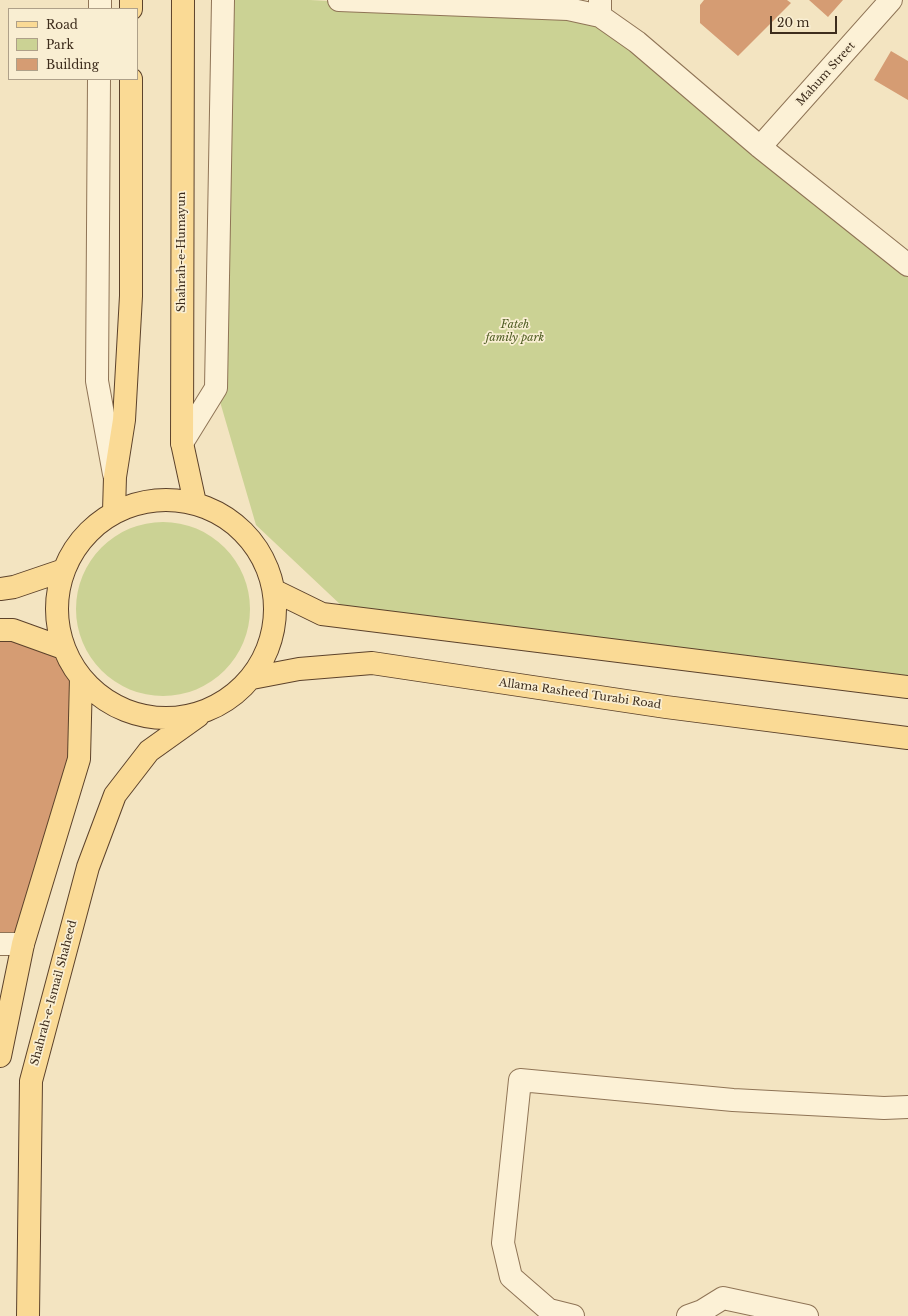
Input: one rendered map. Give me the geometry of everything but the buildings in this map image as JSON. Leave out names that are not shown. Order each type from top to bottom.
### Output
[{"type":"main road","name":"Shahrah-e-Humayun","points":[[183,0],[182,443],[195,503]]},
{"type":"main road","points":[[114,511],[115,477],[124,420],[131,296],[131,80]]},
{"type":"main road","points":[[168,499],[195,503],[224,515],[248,535],[265,561],[274,591],[275,622],[268,652],[252,678],[229,699],[201,714],[171,719],[140,715],[108,702],[81,678],[63,648],[56,614],[59,582],[70,554],[89,529],[114,511],[147,501],[168,499]]},
{"type":"main road","points":[[0,589],[14,587],[64,570]]},
{"type":"main road","points":[[274,591],[322,614],[908,687]]},
{"type":"main road","points":[[0,630],[13,630],[63,648]]},
{"type":"main road","name":"Allama Rasheed Turabi Road","points":[[252,678],[300,669],[372,663],[666,707],[908,738]]},
{"type":"main road","points":[[0,1056],[23,944],[79,759],[81,678]]},
{"type":"main road","name":"Shahrah-e-Ismail Shaheed","points":[[28,1316],[30,1081],[88,867],[115,795],[149,751],[201,714]]},
{"type":"street","points":[[182,443],[216,388],[223,0]]},
{"type":"street","points":[[339,0],[568,9],[600,8],[637,42],[760,147],[908,265]]},
{"type":"street","name":"Mahum Street","points":[[760,147],[891,0]]},
{"type":"street","points":[[99,80],[96,381],[115,477]]},
{"type":"street","points":[[0,944],[23,944]]},
{"type":"street","points":[[573,1316],[549,1310],[511,1277],[503,1243],[520,1080],[733,1100],[884,1108],[908,1106]]},
{"type":"street","points":[[688,1316],[723,1298],[807,1316]]},
{"type":"green space","name":"Fateh family park","points":[[223,0],[310,0],[600,16],[908,273],[908,687],[343,607],[256,525],[216,388]]},
{"type":"green space","points":[[154,522],[172,522],[204,532],[225,547],[240,568],[250,600],[250,618],[240,650],[225,671],[204,686],[188,692],[172,696],[154,696],[122,686],[101,671],[86,650],[80,634],[76,618],[76,600],[86,568],[101,547],[122,532],[138,526]]}]
